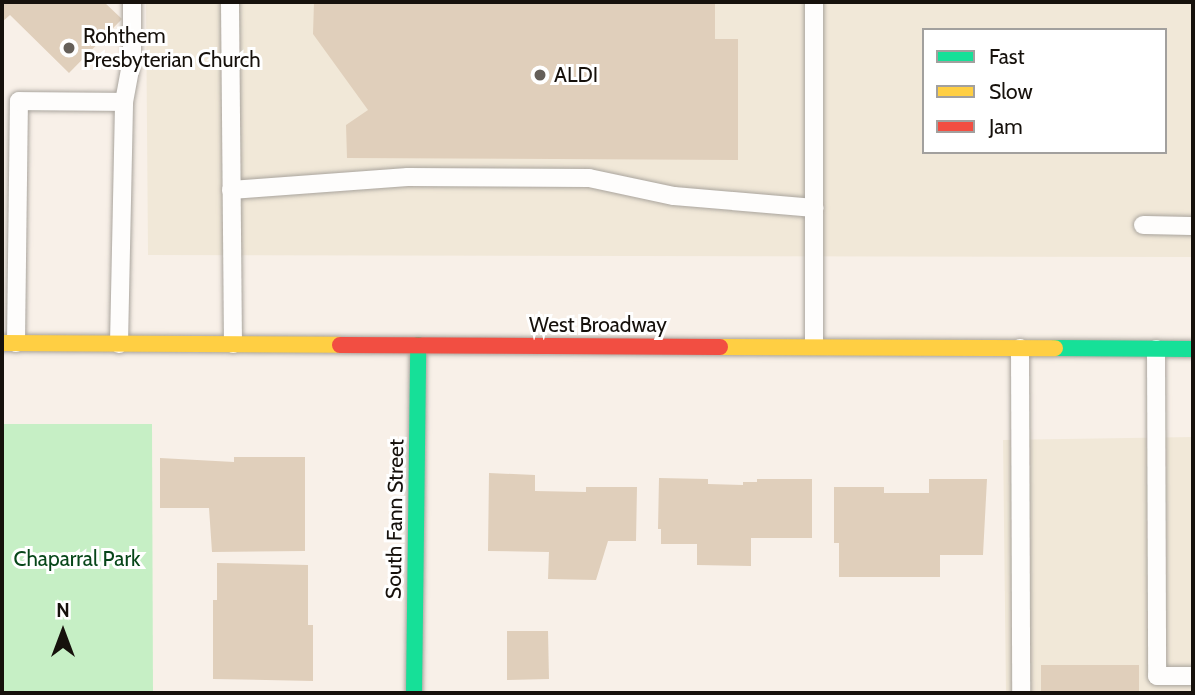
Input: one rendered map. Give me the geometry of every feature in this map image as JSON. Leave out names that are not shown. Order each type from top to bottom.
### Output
[{"type":"main road","name":"West Broadway","points":[[9,343],[1193,349]]},
{"type":"main road","name":"South Fann Street","points":[[414,693],[418,345]]},
{"type":"lane","points":[[119,344],[124,102],[132,58],[132,2]]},
{"type":"lane","points":[[230,2],[233,344]]},
{"type":"lane","points":[[814,2],[814,346]]},
{"type":"lane","points":[[9,343],[19,101],[124,102]]},
{"type":"lane","points":[[231,190],[408,177],[589,178],[674,196],[814,208]]},
{"type":"lane","points":[[1143,225],[1193,226]]},
{"type":"lane","points":[[1020,348],[1021,693]]},
{"type":"lane","points":[[1156,349],[1157,676],[1193,676]]},
{"type":"shaded area","points":[[146,2],[1193,2],[1193,257],[148,255]]},
{"type":"shaded area","points":[[1193,437],[1193,693],[1006,693],[1003,440]]},
{"type":"green space","name":"Chaparral Park","points":[[2,424],[152,424],[153,693],[2,693]]},
{"type":"building","name":"Rohthem Presbyterian Church","points":[[2,2],[104,2],[122,19],[69,73],[10,15],[2,22]]},
{"type":"building","name":"ALDI","points":[[314,2],[715,2],[715,39],[738,39],[738,160],[347,158],[346,125],[368,110],[313,34]]},
{"type":"building","points":[[234,457],[305,457],[305,551],[212,552],[209,508],[160,508],[160,458],[234,462]]},
{"type":"building","points":[[489,473],[535,475],[535,491],[586,492],[586,487],[637,487],[636,541],[608,541],[596,580],[548,579],[549,552],[488,551]]},
{"type":"building","points":[[659,478],[708,479],[708,484],[743,485],[743,482],[757,482],[757,479],[812,479],[812,538],[751,538],[751,566],[697,565],[697,544],[661,544],[661,529],[658,529]]},
{"type":"building","points":[[929,479],[987,479],[983,555],[940,555],[940,577],[839,577],[839,543],[834,543],[834,487],[884,487],[884,493],[929,493]]},
{"type":"building","points":[[217,563],[308,565],[308,625],[313,625],[313,681],[213,679],[213,600],[217,600]]},
{"type":"building","points":[[507,631],[548,631],[549,679],[507,680]]},
{"type":"building","points":[[1041,665],[1139,665],[1139,693],[1041,693]]},
{"type":"traffic: fast","points":[[414,693],[418,345]]},
{"type":"traffic: fast","points":[[1055,348],[1193,349]]},
{"type":"traffic: slow","points":[[2,343],[340,345]]},
{"type":"traffic: slow","points":[[720,347],[1055,348]]},
{"type":"traffic: jam","points":[[340,345],[720,347]]},
{"type":"place","name":"Rohthem Presbyterian Church","points":[[69,48]]},
{"type":"place","name":"ALDI","points":[[540,75]]}]
